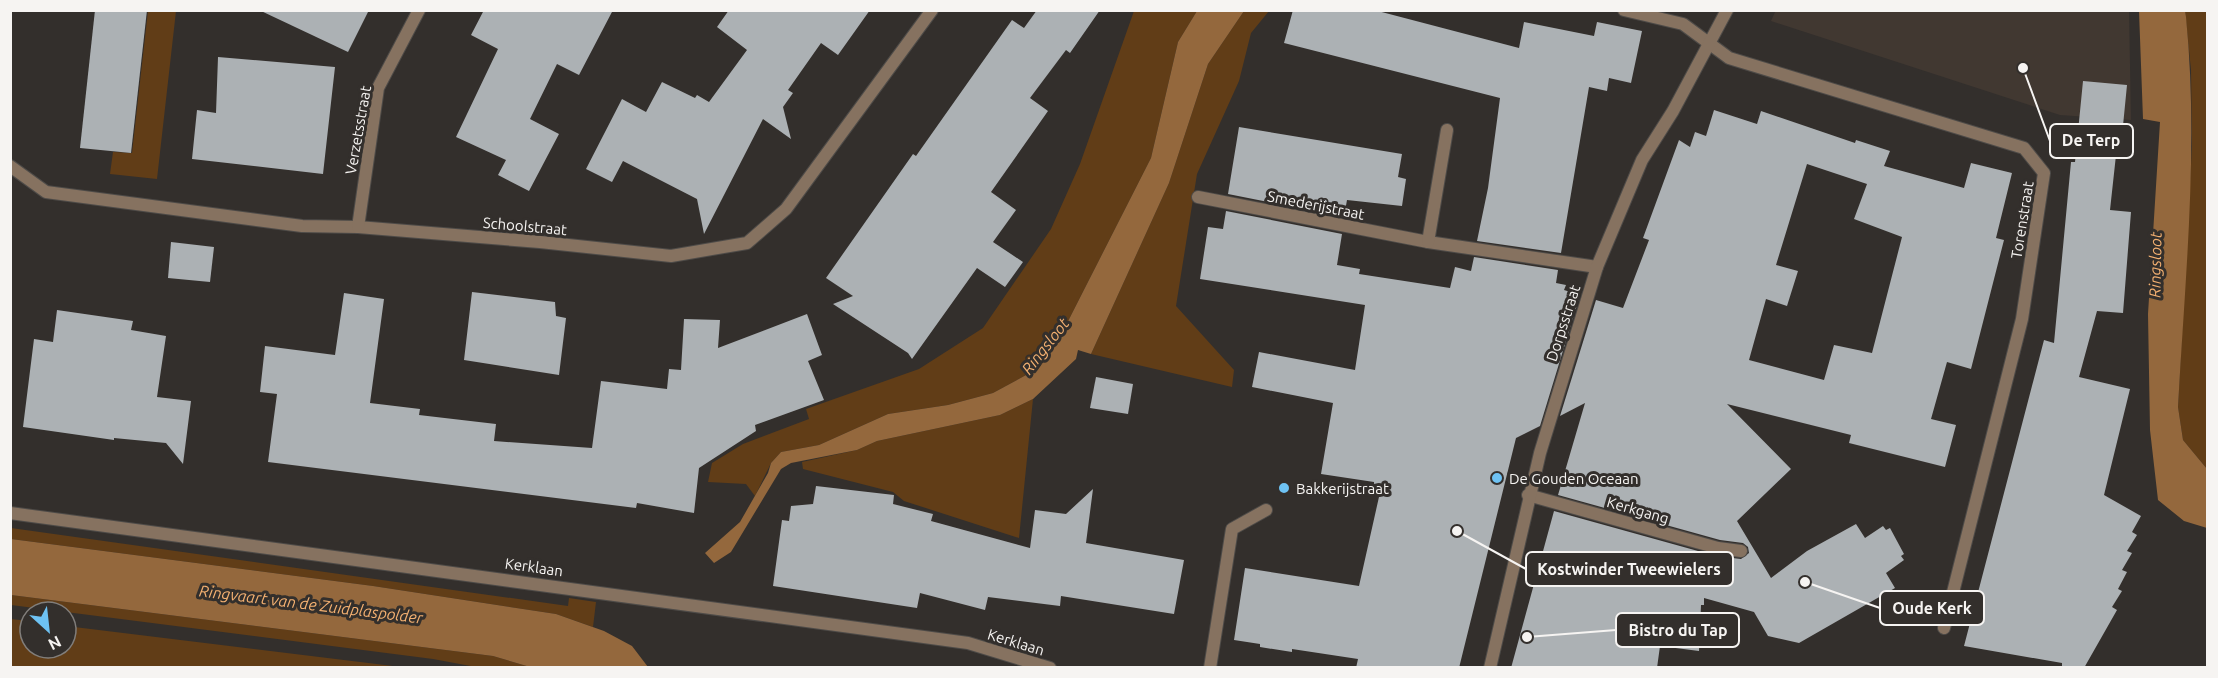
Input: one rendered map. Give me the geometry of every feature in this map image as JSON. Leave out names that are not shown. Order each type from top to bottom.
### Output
[{"type":"street","name":"Verzetsstraat","points":[[358,227],[378,88],[419,10]]},
{"type":"street","name":"Schoolstraat","points":[[10,166],[46,192],[302,226],[358,227],[540,242],[671,256],[747,243],[786,209],[932,10]]},
{"type":"street","name":"Torenstraat","points":[[1624,10],[1683,24],[1729,58],[2024,148],[2044,173],[2022,319],[1944,628]]},
{"type":"street","name":"Dorpsstraat","points":[[1490,668],[1528,495],[1570,347],[1597,267],[1642,160],[1673,111],[1727,10]]},
{"type":"street","points":[[1428,242],[1447,130]]},
{"type":"street","name":"Smederijstraat","points":[[1198,197],[1428,242],[1597,267]]},
{"type":"street","name":"Kerkgang","points":[[1528,495],[1718,548],[1741,551]]},
{"type":"street","points":[[1210,668],[1232,529],[1266,510]]},
{"type":"street","name":"Kerklaan","points":[[10,513],[968,643],[1050,668]]},
{"type":"shaded area","points":[[1776,10],[2129,11],[2131,120],[2060,115],[1771,21]]},
{"type":"shaded area","points":[[148,11],[176,11],[157,179],[110,174],[113,152],[132,153]]},
{"type":"shaded area","points":[[1134,11],[1197,11],[1178,42],[1151,158],[1060,337],[1039,368],[993,393],[948,405],[888,414],[819,445],[781,452],[771,463],[755,496],[746,484],[708,482],[712,463],[743,444],[809,419],[806,409],[919,369],[983,328],[1051,229],[1080,164]]},
{"type":"shaded area","points":[[1244,11],[1269,11],[1251,33],[1239,81],[1197,174],[1176,306],[1234,370],[1232,387],[1091,354],[1169,183],[1208,64]]},
{"type":"shaded area","points":[[2185,11],[2207,11],[2207,469],[2183,440],[2178,407],[2192,146],[2191,70]]},
{"type":"shaded area","points":[[1033,399],[1019,538],[904,501],[893,492],[803,469],[802,462],[857,450],[877,441],[1000,415]]},
{"type":"shaded area","points":[[11,528],[568,606],[569,598],[596,602],[593,627],[556,614],[373,586],[11,539]]},
{"type":"shaded area","points":[[11,595],[51,600],[18,600],[18,606],[11,605]]},
{"type":"shaded area","points":[[78,603],[493,656],[530,667],[476,667],[433,659],[78,614]]},
{"type":"shaded area","points":[[10,619],[18,620],[18,660],[78,660],[78,627],[401,667],[11,667]]},
{"type":"water","points":[[1197,11],[1244,11],[1208,64],[1169,183],[1091,354],[1078,350],[1076,359],[1033,399],[1000,415],[877,441],[857,450],[791,463],[781,469],[731,552],[714,563],[705,553],[740,522],[768,473],[771,463],[781,452],[819,445],[888,414],[948,405],[993,393],[1039,368],[1060,337],[1151,158],[1178,42]]},
{"type":"water","name":"Ringsloot","points":[[2139,11],[2185,11],[2186,17],[2191,114],[2190,212],[2178,407],[2183,440],[2207,469],[2207,528],[2184,521],[2158,500],[2150,430],[2148,314],[2160,122],[2143,119]]},
{"type":"water","name":"Ringvaart van de Zuidplaspolder","points":[[11,539],[373,586],[556,614],[604,631],[632,646],[648,667],[530,667],[493,656],[78,603],[78,600],[51,600],[11,595]]},
{"type":"building","points":[[95,10],[147,10],[131,153],[80,148]]},
{"type":"building","points":[[259,10],[369,10],[348,52]]},
{"type":"building","points":[[484,10],[613,10],[579,75],[557,64],[530,119],[559,134],[529,191],[498,175],[506,160],[456,137],[498,49],[471,35]]},
{"type":"building","points":[[729,10],[870,10],[838,55],[821,43],[788,90],[793,93],[783,107],[791,139],[763,119],[704,234],[697,199],[623,161],[612,182],[586,169],[622,99],[646,112],[662,82],[695,98],[697,95],[709,102],[747,50],[717,27]]},
{"type":"building","points":[[1037,10],[1100,10],[1070,53],[1066,50],[1030,98],[1048,111],[991,192],[1016,210],[993,242],[1023,262],[1005,287],[977,268],[912,359],[908,353],[833,304],[853,296],[826,278],[913,154],[916,156],[1012,20],[1024,28]]},
{"type":"building","points":[[1293,10],[1374,10],[1519,48],[1524,22],[1594,36],[1597,22],[1642,31],[1631,83],[1609,78],[1607,91],[1589,87],[1561,253],[1477,241],[1488,188],[1500,98],[1284,43]]},
{"type":"building","points":[[218,57],[335,67],[323,174],[192,159],[197,110],[216,113]]},
{"type":"building","points":[[2083,81],[2127,85],[2121,146],[2117,146],[2110,210],[2131,212],[2123,313],[2097,311],[2079,377],[2130,389],[2104,495],[2141,516],[2132,532],[2137,535],[2127,551],[2132,553],[2122,570],[2127,572],[2118,589],[2122,591],[2112,607],[2117,610],[2084,668],[2062,668],[2062,663],[1964,646],[2044,340],[2054,343],[2071,162],[2075,162]]},
{"type":"building","points":[[1714,110],[1757,124],[1761,111],[1855,143],[1856,140],[1890,151],[1884,166],[1964,188],[1971,163],[2012,173],[1996,238],[2004,240],[1971,369],[1947,362],[1931,419],[1956,425],[1945,467],[1849,443],[1851,435],[1727,404],[1791,469],[1737,521],[1771,578],[1807,551],[1856,524],[1865,538],[1883,526],[1886,530],[1890,528],[1904,554],[1901,556],[1904,560],[1886,573],[1895,588],[1799,643],[1768,636],[1754,612],[1704,598],[1704,605],[1701,605],[1699,651],[1660,646],[1657,668],[1511,668],[1554,511],[1716,556],[1741,559],[1749,553],[1748,547],[1743,543],[1720,540],[1558,495],[1585,403],[1560,416],[1596,300],[1623,308],[1649,240],[1643,238],[1679,140],[1690,147],[1695,132],[1706,136]],"holes":[[[1807,164],[1867,184],[1854,219],[1902,237],[1872,353],[1834,345],[1824,380],[1749,360],[1766,299],[1787,306],[1798,271],[1776,265]]]},
{"type":"building","points":[[1239,127],[1402,154],[1398,177],[1406,179],[1402,206],[1347,200],[1344,217],[1228,194]]},
{"type":"building","points":[[1226,211],[1342,234],[1337,265],[1360,269],[1359,274],[1450,288],[1455,267],[1471,271],[1474,257],[1558,270],[1556,283],[1566,285],[1564,290],[1580,295],[1540,426],[1516,438],[1459,668],[1356,668],[1358,659],[1292,649],[1292,652],[1234,640],[1245,568],[1359,586],[1381,488],[1374,487],[1374,482],[1321,474],[1333,403],[1252,387],[1259,352],[1355,370],[1365,305],[1200,279],[1208,227],[1223,229]]},
{"type":"building","points":[[171,242],[214,247],[210,282],[168,278]]},
{"type":"building","points":[[472,292],[555,302],[556,316],[566,318],[559,375],[464,360]]},
{"type":"building","points":[[344,293],[384,299],[370,403],[420,409],[419,415],[496,424],[494,441],[592,448],[601,381],[667,389],[669,369],[681,370],[684,319],[720,320],[718,348],[807,314],[822,355],[808,361],[824,400],[755,425],[756,431],[699,468],[694,513],[637,503],[636,508],[268,462],[277,394],[260,392],[265,346],[335,355]]},
{"type":"building","points":[[57,310],[133,321],[131,330],[166,336],[157,397],[191,401],[183,464],[166,443],[114,438],[114,440],[23,427],[34,339],[53,342]]},
{"type":"building","points":[[1096,377],[1133,384],[1128,414],[1090,408]]},
{"type":"building","points":[[816,486],[894,495],[893,504],[933,514],[931,521],[1030,548],[1035,510],[1066,514],[1093,489],[1086,543],[1184,560],[1174,614],[1061,596],[1060,606],[988,597],[985,610],[920,593],[917,608],[773,586],[782,520],[789,521],[791,506],[813,504]]},
{"type":"place","name":"De Terp","points":[[2023,68]]},
{"type":"place","name":"De Gouden Oceaan","points":[[1497,478]]},
{"type":"place","name":"Bakkerijstraat","points":[[1284,488]]},
{"type":"place","name":"Kostwinder Tweewielers","points":[[1457,531]]},
{"type":"place","name":"Oude Kerk","points":[[1805,582]]},
{"type":"place","name":"Bistro du Tap","points":[[1527,637]]}]
